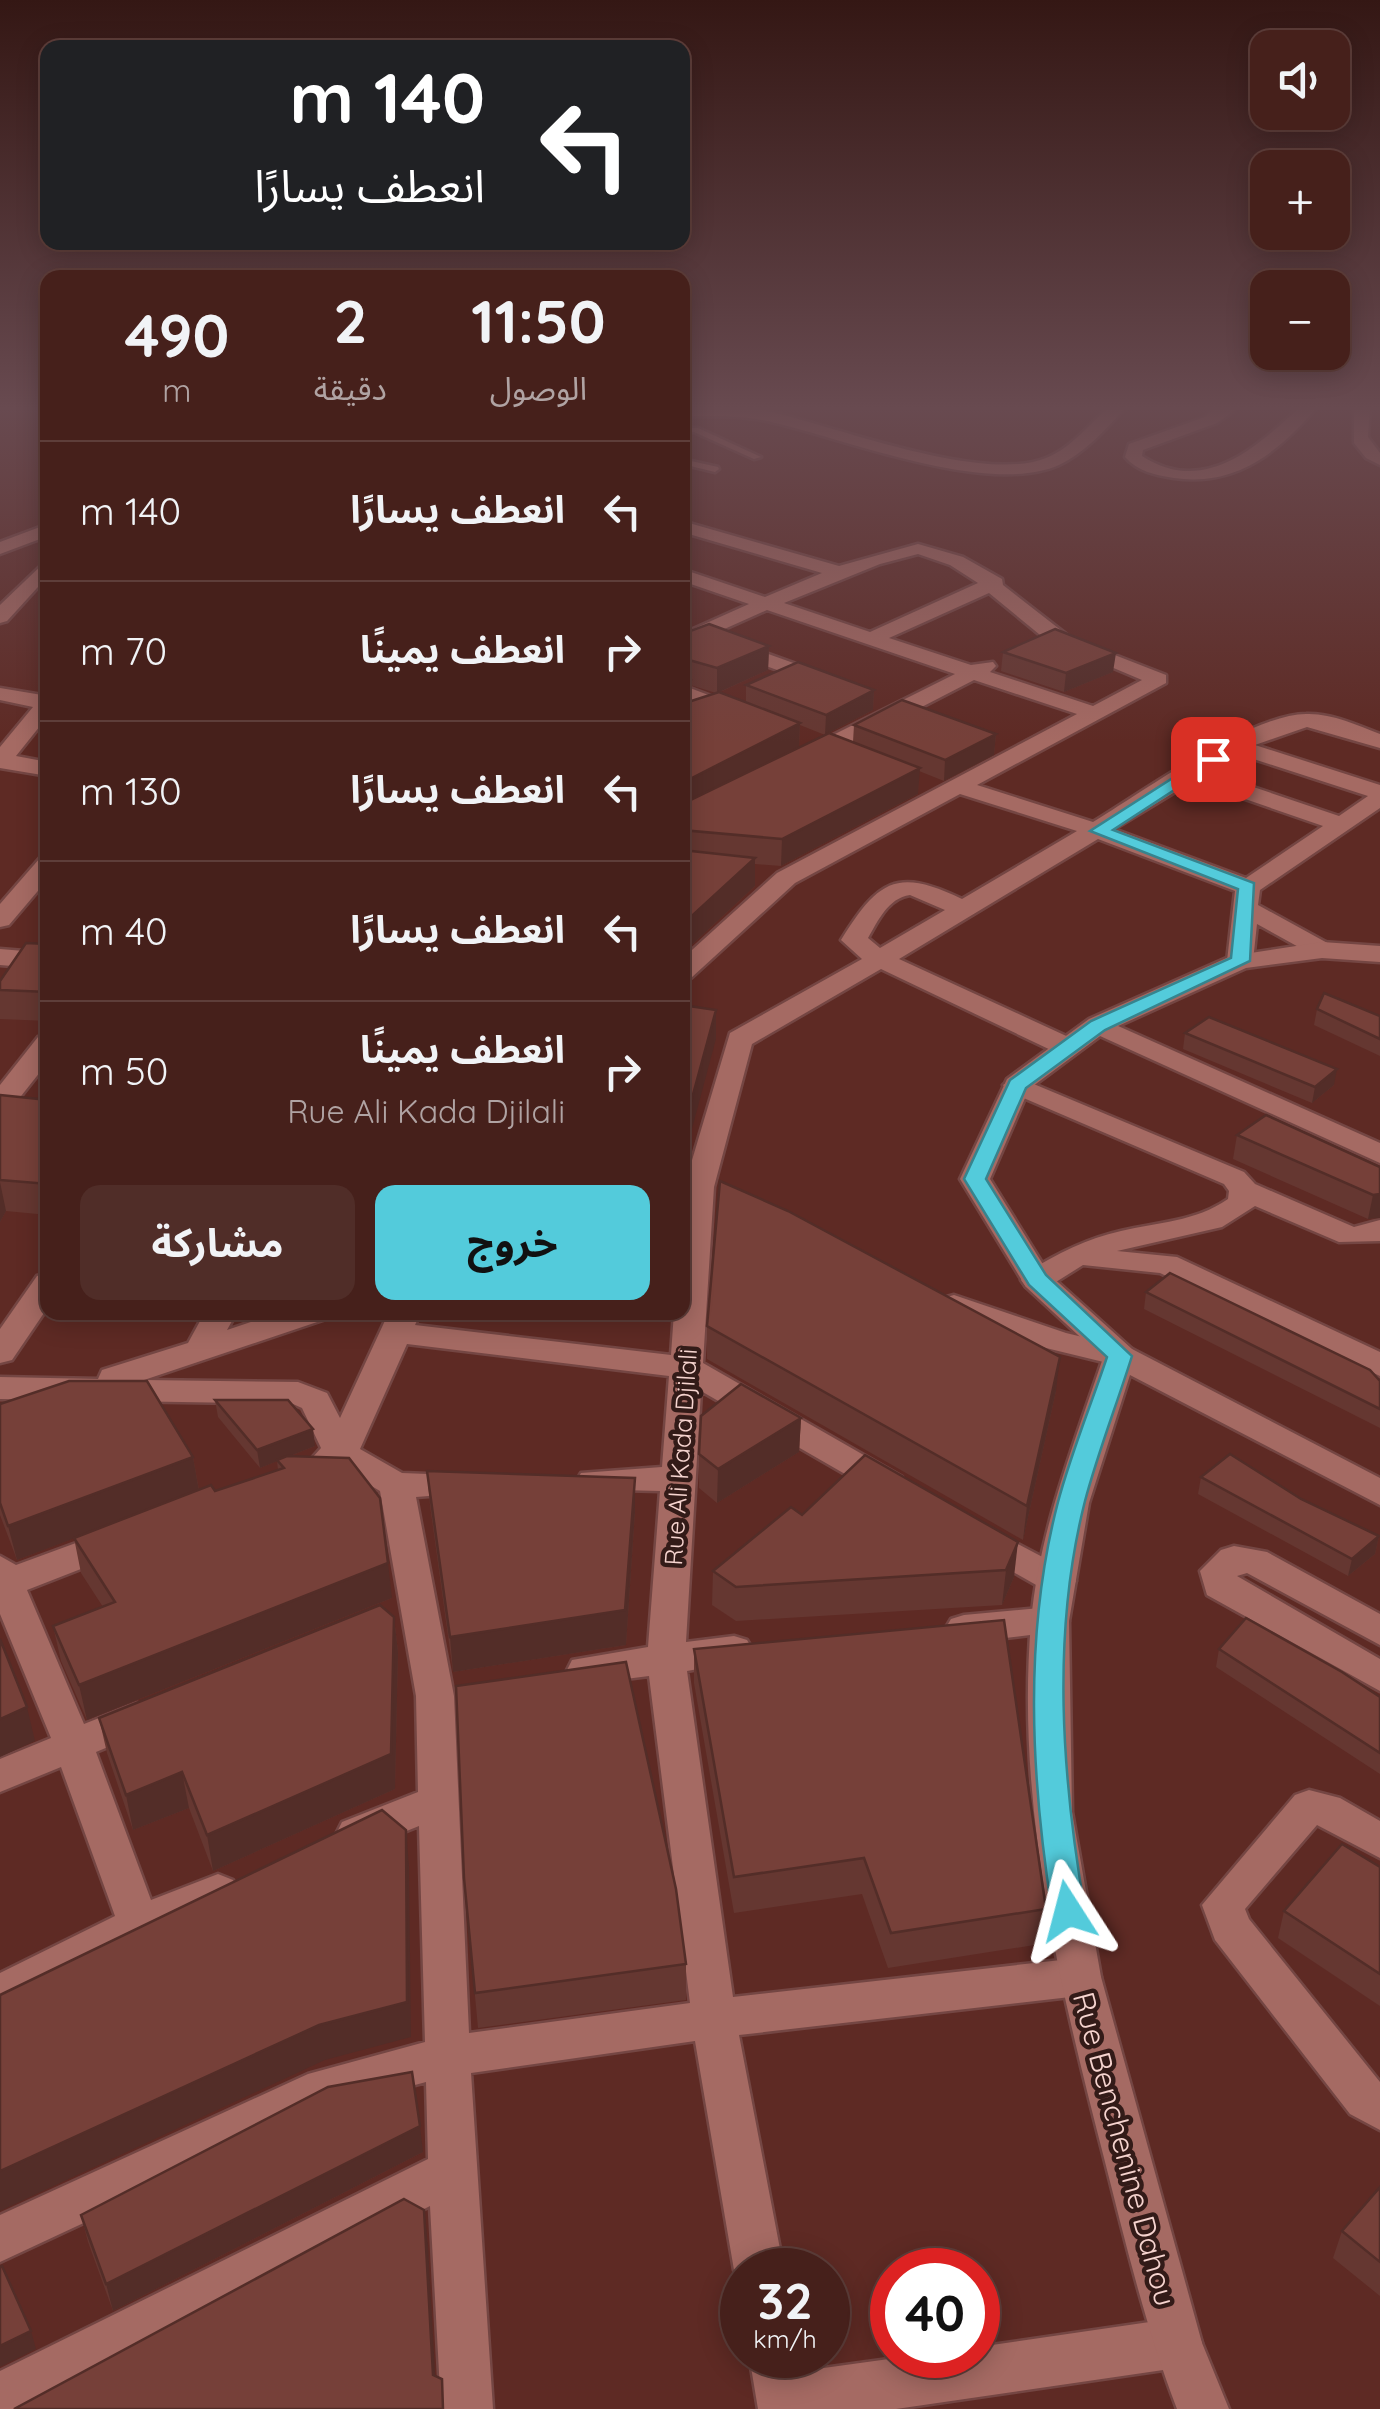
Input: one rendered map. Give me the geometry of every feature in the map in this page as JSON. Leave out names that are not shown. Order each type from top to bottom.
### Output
[{"type":"street","points":[[690,528],[842,573]]},
{"type":"street","points":[[0,549],[40,532]]},
{"type":"street","points":[[690,634],[904,549],[919,549],[994,583],[1052,635],[1160,679],[786,878],[690,966]]},
{"type":"street","points":[[0,616],[40,573]]},
{"type":"street","points":[[690,578],[976,670],[1096,714]]},
{"type":"street","points":[[872,638],[994,583]]},
{"type":"street","points":[[793,765],[1052,635]]},
{"type":"street","points":[[690,636],[936,720]]},
{"type":"street","points":[[690,717],[794,671]]},
{"type":"street","points":[[0,694],[40,701]]},
{"type":"street","points":[[690,694],[752,719]]},
{"type":"street","points":[[0,760],[40,711]]},
{"type":"street","name":"Rue Ali Kada Djilali","points":[[690,1219],[691,1189],[740,1039],[1099,831],[1236,746],[1300,717],[1380,740]]},
{"type":"street","points":[[788,734],[860,762]]},
{"type":"street","points":[[986,740],[1019,752]]},
{"type":"street","points":[[1236,746],[1380,795]]},
{"type":"street","points":[[0,760],[40,753]]},
{"type":"street","points":[[0,760],[40,768]]},
{"type":"street","points":[[1190,773],[1341,824]]},
{"type":"street","points":[[912,781],[1099,831],[1246,897],[1322,950]]},
{"type":"street","points":[[1240,961],[1246,897],[1380,795]]},
{"type":"street","points":[[0,920],[40,872]]},
{"type":"street","points":[[752,874],[786,878]]},
{"type":"street","points":[[962,909],[919,887],[903,885],[890,890],[854,940],[876,958],[1065,1046]]},
{"type":"street","points":[[1120,1356],[1037,1280],[975,1179],[1017,1085],[1098,1025],[1240,961],[1322,950],[1380,954]]},
{"type":"street","points":[[0,957],[40,960]]},
{"type":"street","points":[[1098,1025],[1380,1154]]},
{"type":"street","points":[[720,1028],[758,1032]]},
{"type":"street","points":[[0,1104],[40,1052]]},
{"type":"street","points":[[1017,1085],[1234,1178],[1244,1190],[1350,1236],[1368,1236],[1380,1229]]},
{"type":"street","points":[[691,1189],[734,1203]]},
{"type":"street","points":[[1037,1280],[1068,1259],[1110,1242],[1211,1222],[1242,1203],[1244,1190]]},
{"type":"street","points":[[1068,1259],[1119,1258],[1166,1264],[1380,1365]]},
{"type":"street","points":[[927,1292],[980,1316],[1120,1356],[1380,1492]]},
{"type":"street","points":[[0,1353],[40,1295]]},
{"type":"street","points":[[199,1352],[217,1320]]},
{"type":"street","points":[[0,1414],[292,1320]]},
{"type":"street","name":"Rue Ali Kada Djilali","points":[[687,1320],[680,1479],[666,1656],[714,2020],[755,2248]]},
{"type":"street","points":[[303,1468],[340,1453],[400,1323],[685,1367],[922,1503]]},
{"type":"street","name":"Rue Benchenine Dahou","points":[[1120,1356],[1071,1502],[1054,1601],[1052,1812],[1079,1977],[1178,2343],[1204,2409]]},
{"type":"street","points":[[0,1388],[298,1393],[315,1401],[340,1453],[396,1485],[510,1483]]},
{"type":"street","points":[[566,1482],[680,1479]]},
{"type":"street","points":[[396,1485],[400,1614],[454,1693],[438,1801],[452,2171],[467,2409]]},
{"type":"street","points":[[956,1522],[1054,1601]]},
{"type":"street","points":[[140,1924],[73,1744],[2,1580],[155,1526]]},
{"type":"street","points":[[1380,1631],[1254,1561],[1234,1559],[1218,1571],[1220,1586],[1380,1676]]},
{"type":"street","points":[[935,1632],[1054,1601]]},
{"type":"street","points":[[550,1676],[666,1656],[762,1648]]},
{"type":"street","points":[[0,1776],[164,1708]]},
{"type":"street","points":[[315,1852],[438,1801]]},
{"type":"street","points":[[1375,2096],[1230,1927],[1223,1905],[1309,1806],[1326,1810],[1380,1841]]},
{"type":"street","points":[[0,1994],[140,1924],[262,1874]]},
{"type":"street","points":[[0,2239],[198,2143],[324,2089],[448,2056],[1079,1977]]},
{"type":"street","points":[[0,2398],[452,2171]]},
{"type":"street","points":[[780,2388],[1178,2343]]},
{"type":"building","points":[[709,624],[769,646],[717,668],[690,660],[690,631]]},
{"type":"building","points":[[1055,629],[1116,653],[1066,673],[1003,652]]},
{"type":"building","points":[[798,662],[874,690],[826,715],[746,685]]},
{"type":"building","points":[[719,692],[800,723],[690,779],[690,701]]},
{"type":"building","points":[[902,700],[996,734],[945,760],[854,725]]},
{"type":"building","points":[[829,733],[920,768],[782,839],[690,831],[690,800]]},
{"type":"building","points":[[690,851],[755,858],[690,918]]},
{"type":"building","points":[[26,943],[40,944],[40,992],[0,990],[0,981]]},
{"type":"building","points":[[1324,993],[1380,1016],[1380,1039],[1317,1009]]},
{"type":"building","points":[[690,1006],[716,1010],[690,1106]]},
{"type":"building","points":[[1209,1017],[1337,1069],[1315,1087],[1185,1033]]},
{"type":"building","points":[[0,1095],[40,1099],[40,1183],[0,1180]]},
{"type":"building","points":[[1266,1115],[1380,1167],[1380,1194],[1373,1195],[1237,1135]]},
{"type":"building","points":[[720,1181],[788,1211],[1060,1357],[1027,1506],[707,1326]]},
{"type":"building","points":[[1170,1273],[1370,1370],[1380,1381],[1380,1409],[1146,1292]]},
{"type":"building","points":[[69,1381],[147,1381],[193,1457],[8,1526],[0,1503],[0,1404]]},
{"type":"building","points":[[741,1384],[801,1418],[718,1469],[699,1454],[701,1416]]},
{"type":"building","points":[[215,1400],[288,1400],[313,1429],[257,1450]]},
{"type":"building","points":[[1230,1454],[1301,1499],[1379,1536],[1352,1559],[1201,1477]]},
{"type":"building","points":[[865,1455],[1018,1542],[1006,1570],[736,1587],[713,1571],[791,1507],[802,1515]]},
{"type":"building","points":[[287,1456],[349,1458],[380,1498],[388,1563],[79,1685],[53,1626],[115,1602],[74,1538],[211,1485],[215,1491],[284,1468],[277,1460]]},
{"type":"building","points":[[427,1471],[635,1478],[625,1610],[450,1637]]},
{"type":"building","points":[[380,1605],[394,1617],[391,1754],[207,1835],[182,1772],[126,1795],[99,1718]]},
{"type":"building","points":[[1246,1618],[1380,1697],[1380,1753],[1219,1649]]},
{"type":"building","points":[[1004,1620],[1046,1909],[891,1933],[864,1858],[734,1877],[694,1649]]},
{"type":"building","points":[[0,1639],[27,1707],[0,1719]]},
{"type":"building","points":[[626,1662],[676,1889],[686,1964],[475,1993],[464,1878],[456,1686]]},
{"type":"building","points":[[382,1810],[406,1830],[407,2002],[319,2025],[0,2171],[0,1995]]},
{"type":"building","points":[[1342,1844],[1380,1867],[1380,1974],[1284,1911]]},
{"type":"building","points":[[412,2072],[420,2126],[106,2284],[81,2215],[328,2087]]},
{"type":"building","points":[[1380,2187],[1380,2262],[1342,2231]]},
{"type":"building","points":[[404,2199],[424,2210],[433,2375],[442,2379],[443,2409],[14,2409]]},
{"type":"building","points":[[0,2267],[31,2331],[0,2346]]},
{"type":"route","points":[[1068,1911],[1052,1812],[1050,1621],[1071,1502],[1120,1356],[1037,1280],[975,1179],[1017,1085],[1098,1025],[1240,961],[1248,886],[1099,831],[1213,759]]}]
